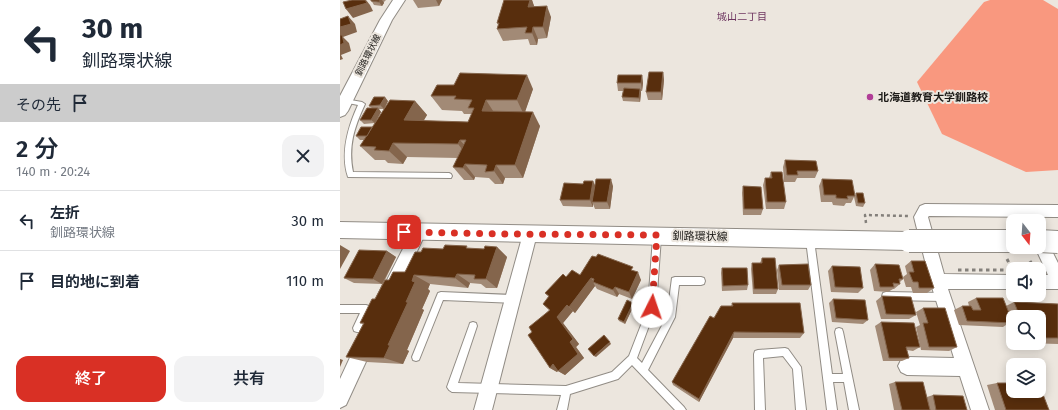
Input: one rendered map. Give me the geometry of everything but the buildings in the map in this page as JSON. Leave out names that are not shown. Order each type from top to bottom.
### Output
[{"type":"street","name":"釧路環状線","points":[[342,106],[386,20],[399,0]]},
{"type":"street","points":[[980,410],[965,367],[920,217],[925,210],[1006,215]]},
{"type":"street","points":[[1039,214],[1058,211]]},
{"type":"street","name":"釧路環状線","points":[[340,230],[909,240],[1006,250]]},
{"type":"street","points":[[340,399],[372,328],[419,232]]},
{"type":"street","points":[[483,410],[530,234]]},
{"type":"street","points":[[1046,241],[1058,242]]},
{"type":"street","points":[[1045,254],[1058,280],[1046,281]]},
{"type":"street","points":[[938,280],[1006,282]]},
{"type":"street","points":[[907,366],[965,367]]},
{"type":"lane","points":[[342,106],[362,104],[351,128],[348,139],[347,160],[350,175],[449,176]]},
{"type":"lane","points":[[473,326],[452,387],[566,391],[615,376],[632,359],[652,307],[657,235]]},
{"type":"lane","points":[[810,238],[832,410]]},
{"type":"lane","points":[[643,371],[671,317],[675,281],[701,281]]},
{"type":"lane","points":[[416,357],[441,296],[513,299]]},
{"type":"lane","points":[[886,296],[944,297]]},
{"type":"lane","points":[[340,309],[366,310],[357,328],[372,328]]},
{"type":"lane","points":[[839,332],[854,410]]},
{"type":"lane","points":[[760,410],[758,354],[785,352],[796,368],[801,410]]},
{"type":"lane","points":[[632,359],[681,410]]},
{"type":"lane","points":[[827,378],[847,378]]},
{"type":"lane","points":[[562,410],[566,391]]},
{"type":"path","points":[[866,223],[865,215],[908,216]]},
{"type":"path","points":[[958,270],[1006,271]]},
{"type":"shaded area","points":[[990,0],[1043,0],[1058,9],[1058,170],[1026,172],[942,134],[917,82],[984,2]]},
{"type":"place","name":"北海道教育大学釧路校","points":[[870,97]]},
{"type":"district","name":"城山二丁目","points":[[742,16]]},
{"type":"route","points":[[404,232],[657,235],[652,307]]}]
